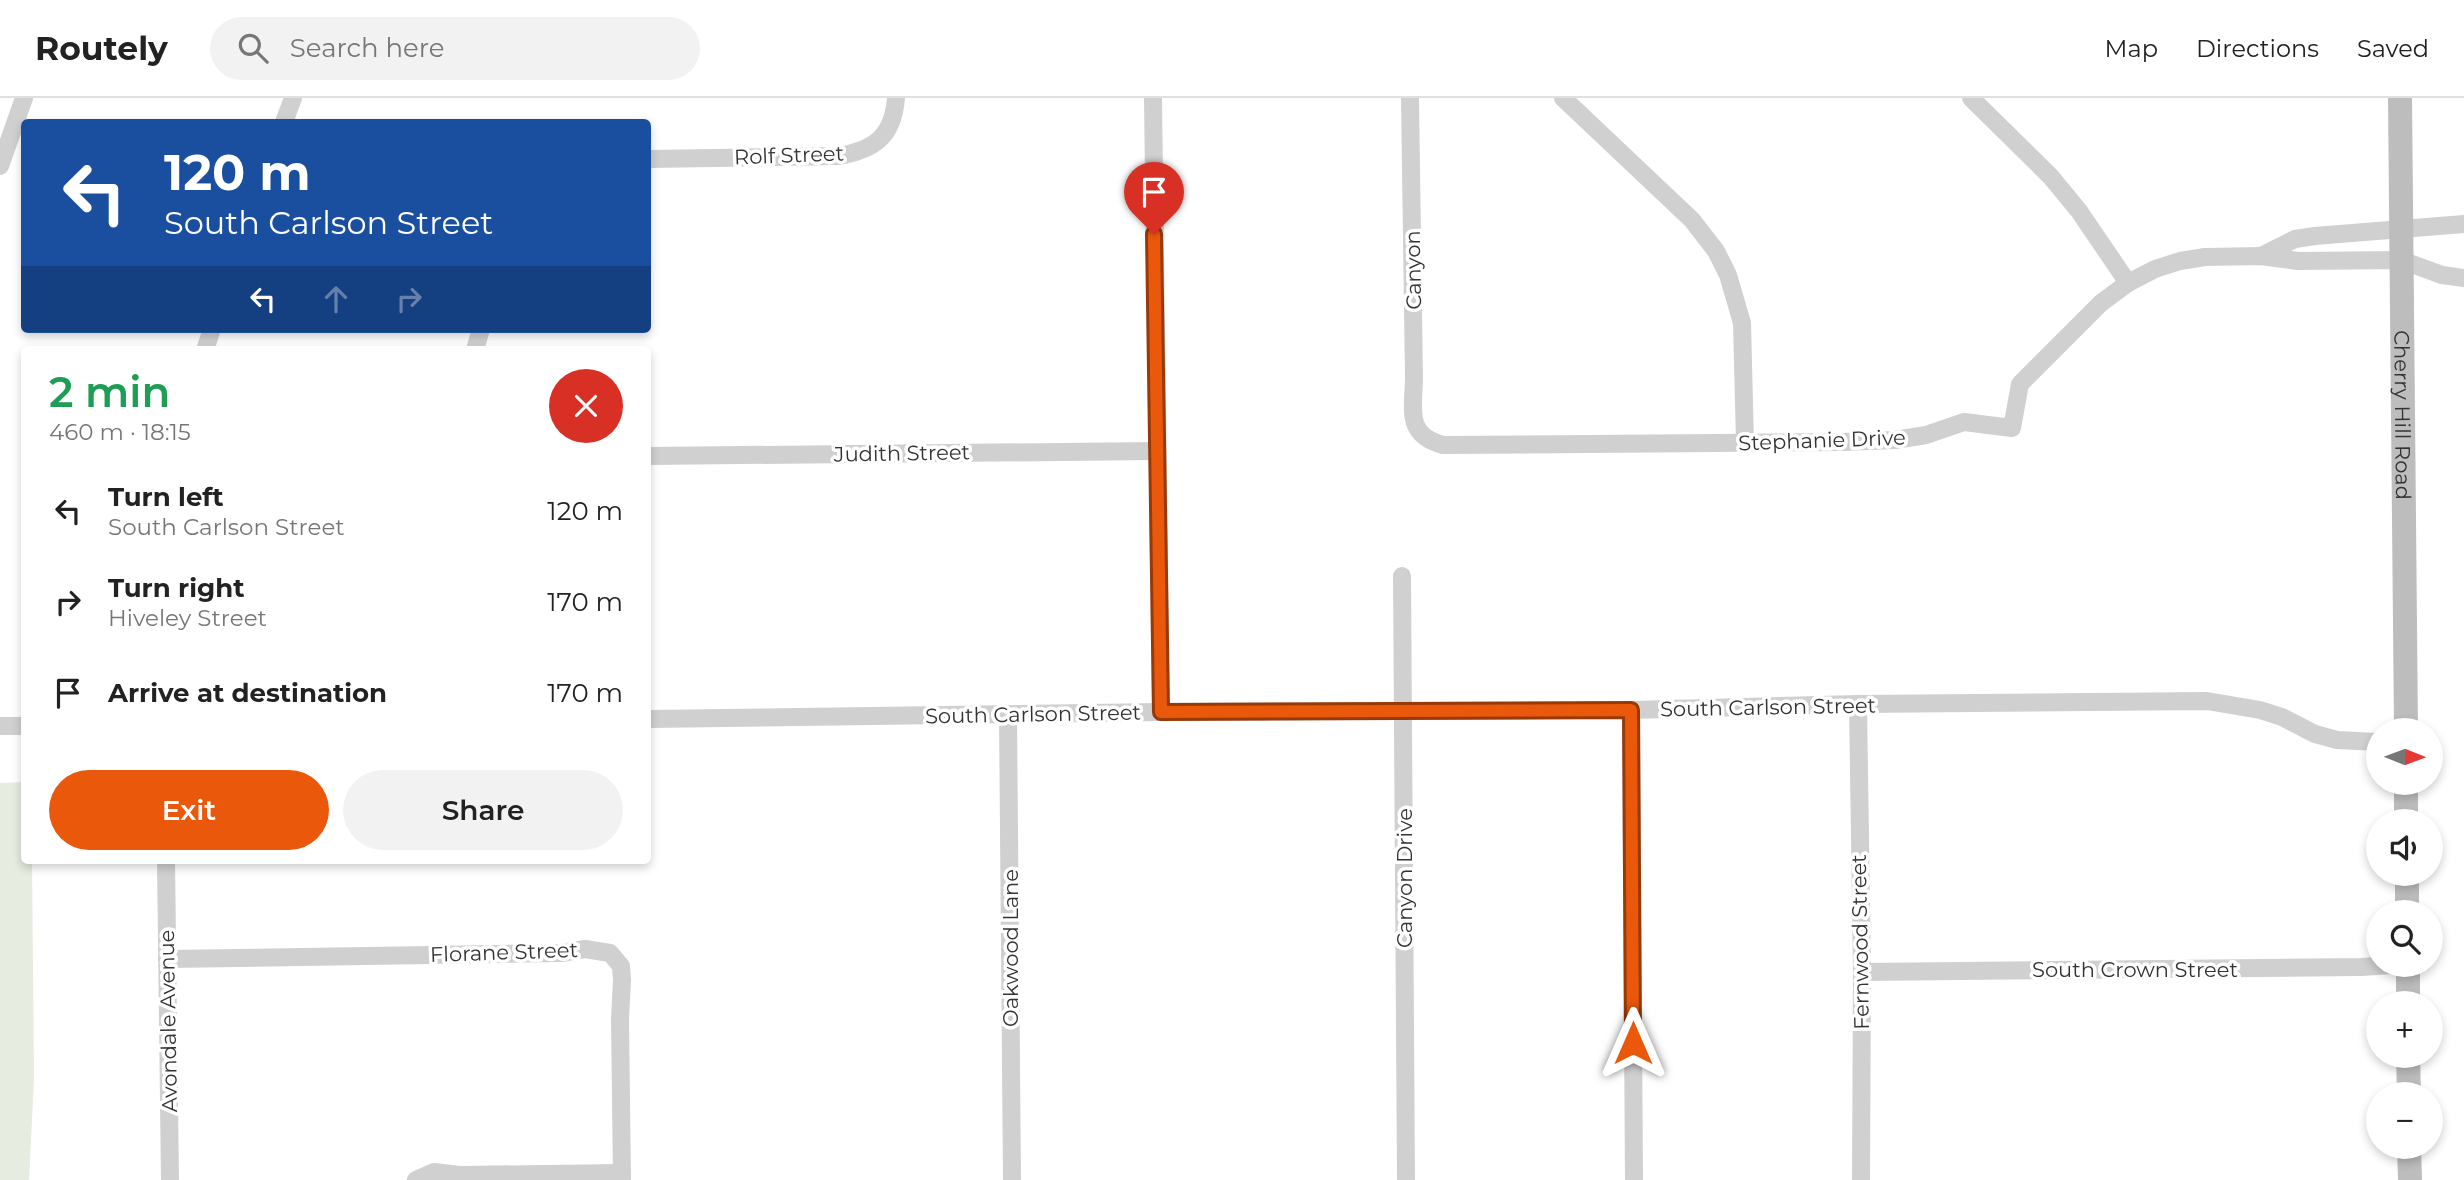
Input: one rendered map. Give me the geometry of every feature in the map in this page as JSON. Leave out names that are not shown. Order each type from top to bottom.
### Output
[{"type":"main road","name":"Cherry Hill Road","points":[[2400,98],[2406,718]]},
{"type":"main road","points":[[2409,1159],[2410,1180]]},
{"type":"street","points":[[0,166],[24,98]]},
{"type":"street","points":[[285,119],[293,98]]},
{"type":"street","name":"Rolf Street","points":[[651,159],[838,156],[855,153],[885,135],[894,118],[897,98]]},
{"type":"street","points":[[1153,98],[1161,712]]},
{"type":"street","name":"Canyon","points":[[1410,98],[1414,379],[1412,414],[1415,425],[1426,438]]},
{"type":"street","points":[[1563,98],[1692,220],[1716,251],[1728,275],[1742,323],[1745,443]]},
{"type":"street","points":[[1971,98],[2051,177],[2079,211],[2128,283]]},
{"type":"street","name":"Stephanie Drive","points":[[2261,256],[2295,239],[2464,224]]},
{"type":"street","name":"Stephanie Drive","points":[[1426,438],[1443,445],[1745,443],[1895,440],[1926,435],[1964,422],[2012,428],[2020,384],[2101,303],[2128,283],[2155,269],[2205,257],[2261,256],[2298,261],[2401,260]]},
{"type":"street","points":[[2401,260],[2442,275],[2464,278]]},
{"type":"street","name":"Judith Street","points":[[651,456],[1156,451]]},
{"type":"street","name":"Canyon Drive","points":[[1402,576],[1406,1180]]},
{"type":"street","name":"South Carlson Street","points":[[651,719],[1161,712],[1631,710],[1858,704],[2207,701],[2260,710],[2315,734],[2337,740],[2366,741]]},
{"type":"street","name":"Fernwood Street","points":[[1858,704],[1862,972],[1861,1180]]},
{"type":"street","points":[[1631,710],[1633,1180]]},
{"type":"street","name":"Oakwood Lane","points":[[1008,715],[1012,1180]]},
{"type":"street","points":[[0,726],[21,726]]},
{"type":"street","name":"Avondale Avenue","points":[[166,864],[170,1180]]},
{"type":"street","name":"Florane Street","points":[[167,959],[561,953],[584,949],[610,953],[621,967],[622,980],[622,1176]]},
{"type":"street","name":"South Crown Street","points":[[1862,972],[2366,967]]},
{"type":"street","points":[[416,1180],[434,1172],[459,1175],[622,1176]]},
{"type":"shaded area","points":[[21,782],[21,864],[32,864],[34,1079],[29,1180],[0,1180],[0,783]]},
{"type":"route","points":[[1154,234],[1161,712],[1631,710],[1633,1043]]}]
